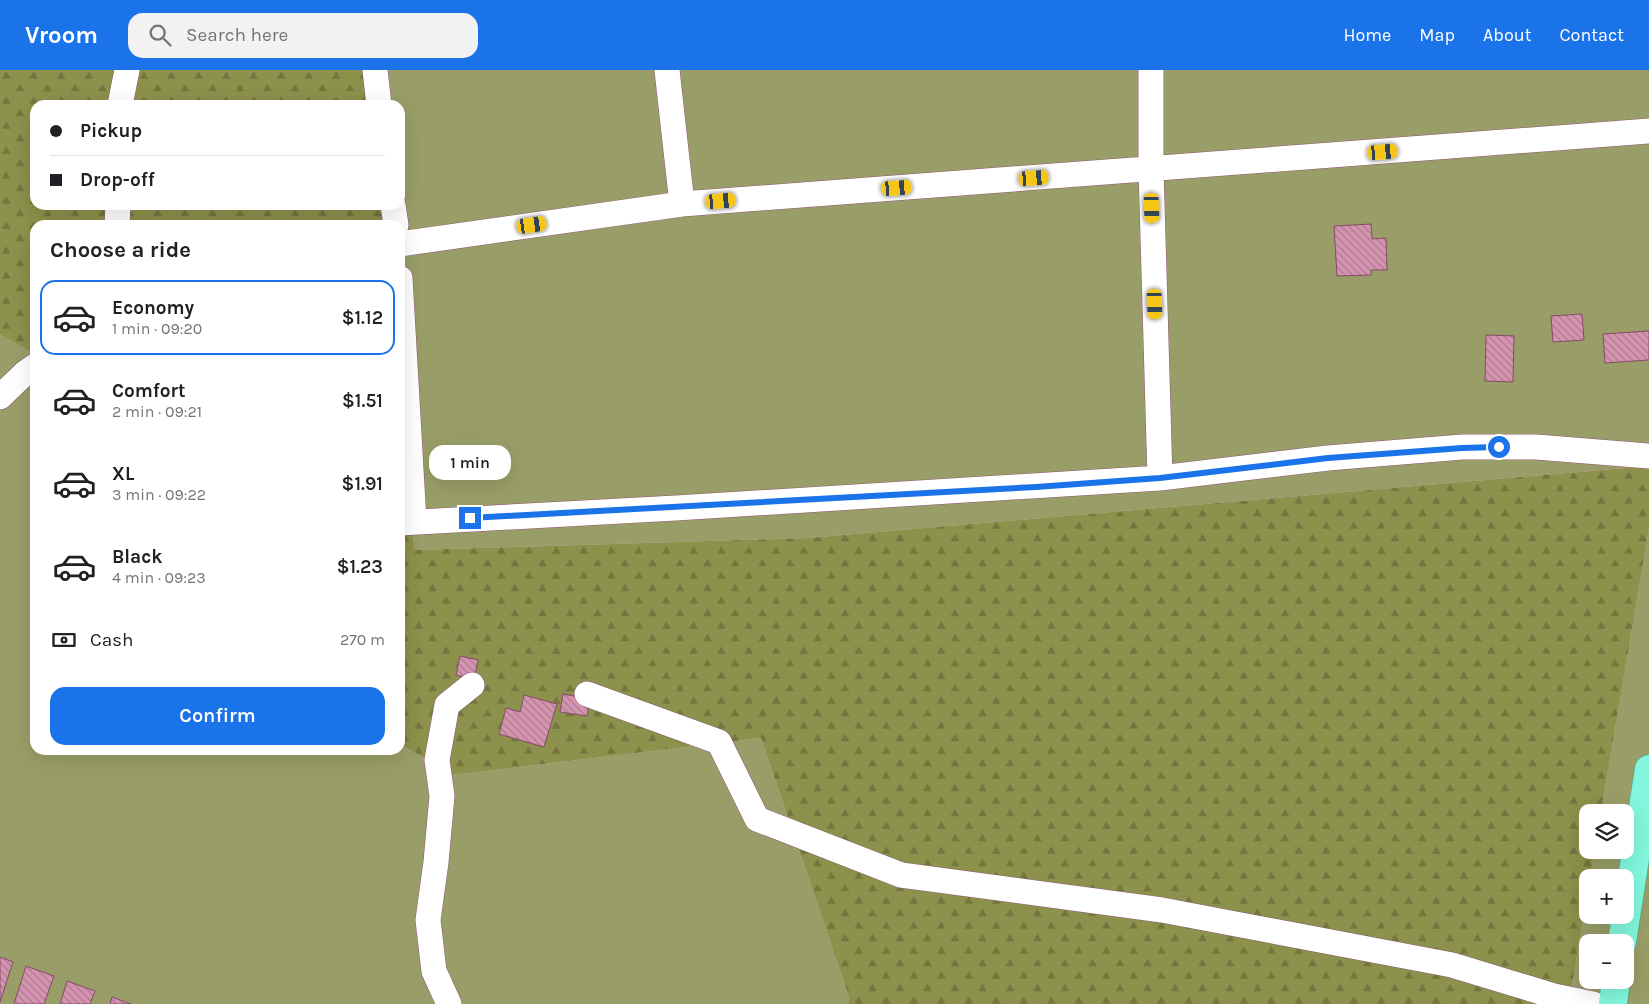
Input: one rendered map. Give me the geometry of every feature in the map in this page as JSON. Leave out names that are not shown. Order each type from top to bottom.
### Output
[{"type":"main road","points":[[1623,934],[1649,769]]},
{"type":"main road","points":[[1613,1004],[1615,989]]},
{"type":"street","points":[[121,100],[127,70]]},
{"type":"street","points":[[375,70],[378,100]]},
{"type":"street","points":[[667,70],[682,204]]},
{"type":"street","points":[[1151,70],[1151,169],[1160,478]]},
{"type":"street","points":[[405,243],[682,204],[1649,131]]},
{"type":"street","points":[[0,397],[30,370]]},
{"type":"street","points":[[405,452],[407,522],[676,508],[1160,478],[1328,458],[1462,448],[1536,447],[1649,456]]},
{"type":"street","points":[[449,1004],[434,971],[428,920],[442,796],[437,760],[447,705],[472,686]]},
{"type":"street","points":[[587,694],[719,742],[756,820],[901,875],[1162,910],[1452,965],[1554,996],[1593,1004]]},
{"type":"green space","points":[[0,70],[376,70],[378,100],[30,100],[30,210],[383,210],[384,220],[30,220],[30,352],[0,334]]},
{"type":"green space","points":[[376,70],[1649,70],[1649,466],[808,538],[415,550],[405,477],[405,220],[400,220],[400,210],[405,210],[405,100],[378,100]]},
{"type":"green space","points":[[0,334],[30,352],[30,755],[405,755],[405,747],[452,775],[761,738],[849,997],[848,1004],[0,1004]]},
{"type":"green space","points":[[1649,466],[1649,529],[1602,804],[1579,804],[1579,859],[1593,859],[1591,869],[1579,869],[1579,924],[1582,924],[1579,934],[1569,1004],[848,1004],[849,997],[761,738],[452,775],[405,747],[405,477],[415,550],[808,538]]},
{"type":"green space","points":[[1649,529],[1649,1004],[1569,1004],[1579,943],[1579,989],[1634,989],[1634,934],[1581,934],[1582,924],[1634,924],[1634,869],[1591,869],[1593,859],[1634,859],[1634,804],[1602,804]]},
{"type":"building","points":[[1371,224],[1372,239],[1386,238],[1387,270],[1371,270],[1371,275],[1337,276],[1334,226]]},
{"type":"building","points":[[1582,314],[1584,340],[1553,342],[1551,316]]},
{"type":"building","points":[[1649,331],[1649,360],[1605,363],[1603,334]]},
{"type":"building","points":[[1486,335],[1514,336],[1513,382],[1485,381]]},
{"type":"building","points":[[460,656],[478,660],[474,680],[456,675]]},
{"type":"building","points":[[563,694],[590,699],[587,716],[560,712]]},
{"type":"building","points":[[524,695],[557,704],[544,747],[499,734],[506,708],[520,712]]},
{"type":"building","points":[[0,957],[13,962],[0,1002]]},
{"type":"building","points":[[26,966],[54,976],[44,1004],[14,1004]]},
{"type":"building","points":[[67,981],[95,991],[90,1004],[60,1004]]},
{"type":"building","points":[[112,997],[131,1004],[110,1004]]},
{"type":"route","points":[[470,518],[1036,487],[1160,478],[1328,458],[1499,447]]}]
